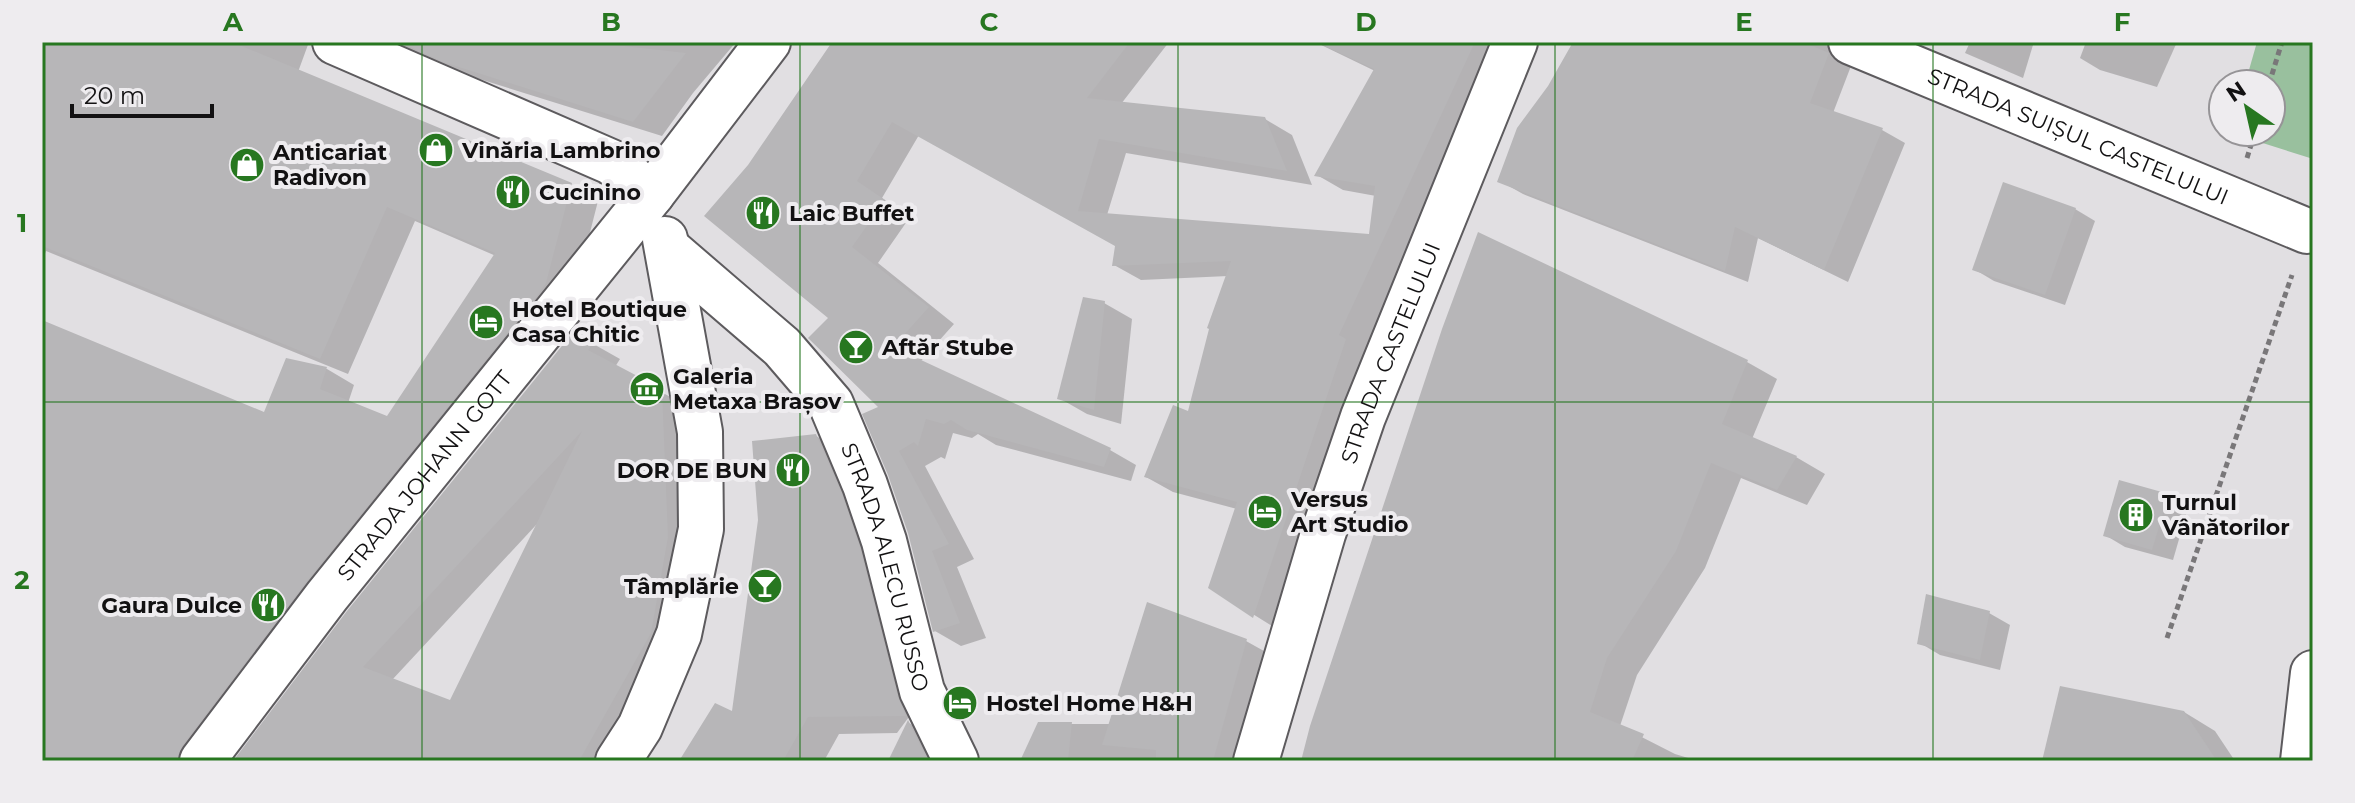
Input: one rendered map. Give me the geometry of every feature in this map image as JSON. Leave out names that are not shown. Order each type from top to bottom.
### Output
[{"type":"street","name":"STRADA JOHANN GOTT","points":[[202,761],[327,596],[652,194],[768,42]]},
{"type":"street","name":"STRADA CASTELULUI","points":[[1256,761],[1323,534],[1363,417],[1515,42]]},
{"type":"street","name":"STRADA SUIȘUL CASTELULUI","points":[[1851,42],[2307,231]]},
{"type":"street","points":[[349,45],[611,162],[652,194],[668,249],[700,432],[701,529],[679,634],[640,727],[618,761]]},
{"type":"street","name":"STRADA ALECU RUSSO","points":[[668,249],[782,347],[831,404],[865,485],[884,541],[922,691],[956,761]]},
{"type":"street","points":[[2303,761],[2313,673]]},
{"type":"path","points":[[2274,68],[2282,42]]},
{"type":"path","points":[[2167,638],[2307,231]]},
{"type":"green space","points":[[2257,42],[2313,42],[2313,150],[2310,158],[2278,148],[2287,148],[2287,68],[2250,68]]},
{"type":"building","points":[[42,42],[232,42],[572,183],[546,283],[307,581],[182,746],[178,761],[42,761],[42,320],[264,412],[286,358],[327,367],[320,389],[387,416],[495,253],[387,207],[320,359],[42,246]]},
{"type":"building","points":[[408,42],[588,42],[686,53],[633,122],[443,62],[408,46]]},
{"type":"building","points":[[832,42],[1130,42],[1087,98],[1265,117],[1287,171],[1099,139],[1078,211],[1369,234],[1375,186],[1314,176],[1374,69],[1316,42],[1475,42],[1339,335],[1346,339],[1253,618],[1208,588],[1237,502],[1144,477],[1173,405],[1188,411],[1207,328],[1231,261],[1112,266],[1115,246],[892,122],[857,181],[885,200],[852,247],[929,307],[893,347],[1111,448],[1104,467],[967,430],[951,420],[944,424],[926,419],[918,446],[914,442],[899,451],[949,544],[932,551],[960,623],[933,632],[908,533],[862,414],[878,407],[808,338],[828,318],[704,216],[748,165]]},
{"type":"building","points":[[1573,42],[1803,42],[1829,53],[1810,103],[1883,128],[1824,270],[1735,227],[1725,271],[1497,182],[1517,128],[1548,86]]},
{"type":"building","points":[[2003,182],[2076,208],[2045,295],[1972,270]]},
{"type":"building","points":[[1478,232],[1748,360],[1722,424],[1797,456],[1777,490],[1711,463],[1676,551],[1607,658],[1590,712],[1644,734],[1632,761],[1301,761],[1442,329]]},
{"type":"building","points":[[1083,297],[1105,301],[1094,410],[1057,399]]},
{"type":"building","points":[[574,331],[594,341],[588,350],[662,389],[668,537],[651,633],[579,761],[233,761],[347,611]],"holes":[[[582,431],[450,700],[363,667]]]},
{"type":"building","points":[[816,434],[842,494],[860,548],[898,697],[906,716],[808,717],[783,761],[679,761],[715,703],[732,711],[758,520],[752,441]]},
{"type":"building","name":"Turnul Vânătorilor","points":[[2119,480],[2169,494],[2152,550],[2103,536]]},
{"type":"building","points":[[1926,594],[1990,611],[1980,660],[1917,644]]},
{"type":"building","points":[[1147,602],[1247,639],[1213,761],[1156,761],[1156,750],[1102,745]]},
{"type":"building","points":[[2060,686],[2184,711],[2217,761],[2042,761]]},
{"type":"building","points":[[908,720],[928,761],[888,761]]},
{"type":"building","points":[[1038,722],[1072,722],[1068,761],[1020,761]]},
{"type":"place","name":"Vinăria Lambrino","points":[[436,150]]},
{"type":"place","name":"Anticariat Radivon","points":[[247,165]]},
{"type":"place","name":"Cucinino","points":[[513,192]]},
{"type":"place","name":"Laic Buffet","points":[[763,213]]},
{"type":"place","name":"Hotel Boutique Casa Chitic","points":[[486,322]]},
{"type":"place","name":"Aftăr Stube","points":[[856,347]]},
{"type":"place","name":"Galeria Metaxa Brașov","points":[[647,389]]},
{"type":"place","name":"DOR DE BUN","points":[[793,470]]},
{"type":"place","name":"Versus Art Studio","points":[[1265,512]]},
{"type":"place","name":"Turnul Vânătorilor","points":[[2136,515]]},
{"type":"place","name":"Tâmplărie","points":[[765,586]]},
{"type":"place","name":"Gaura Dulce","points":[[268,605]]},
{"type":"place","name":"Hostel Home H&H","points":[[960,703]]}]
